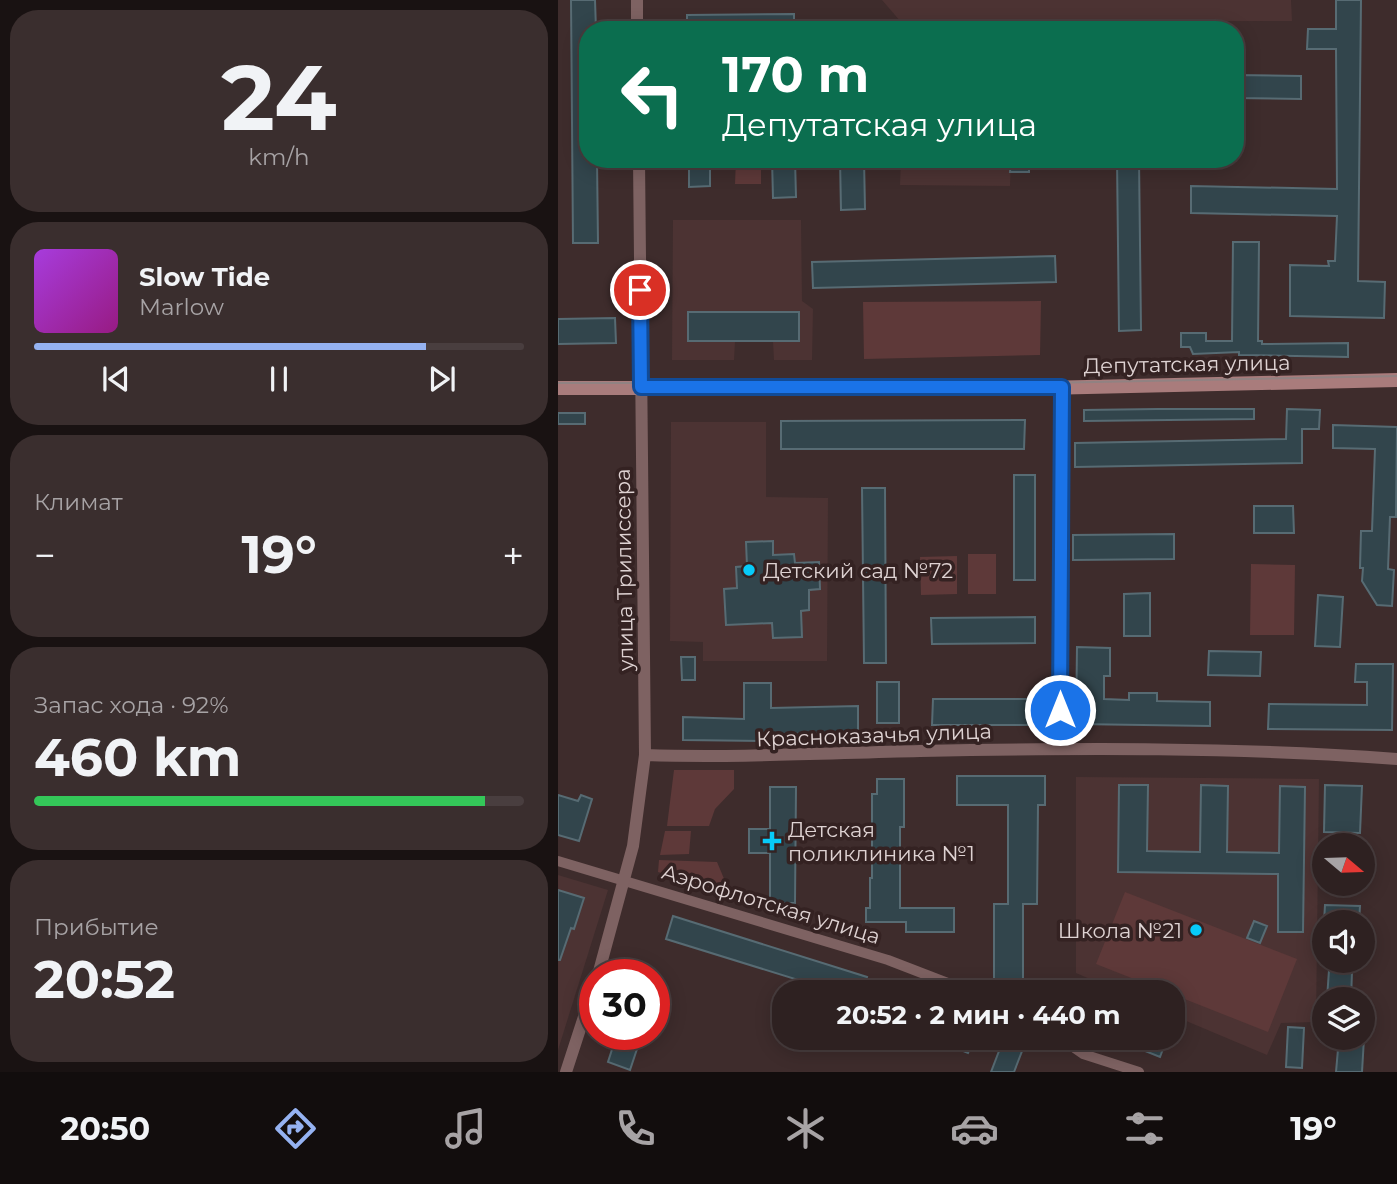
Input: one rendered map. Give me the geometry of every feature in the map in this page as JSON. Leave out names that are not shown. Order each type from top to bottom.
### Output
[{"type":"main road","name":"Депутатская улица","points":[[558,388],[1062,387],[1397,380]]},
{"type":"street","points":[[637,0],[637,21]]},
{"type":"street","name":"улица Трилиссера","points":[[602,959],[633,846],[645,755],[639,168]]},
{"type":"street","points":[[1060,749],[1062,387]]},
{"type":"street","name":"Красноказачья улица","points":[[645,755],[740,758],[1060,749],[1317,753],[1397,759]]},
{"type":"street","name":"Аэрофлотская улица","points":[[558,861],[888,960],[940,980]]},
{"type":"street","points":[[566,1072],[579,1032]]},
{"type":"street","points":[[1077,1050],[1139,1072]]},
{"type":"shaded area","points":[[882,0],[1291,0],[1292,21],[1244,21],[900,21]]},
{"type":"shaded area","points":[[736,168],[761,168],[761,184],[735,184]]},
{"type":"shaded area","points":[[901,168],[1011,168],[1010,186],[900,185]]},
{"type":"shaded area","points":[[673,220],[801,220],[802,301],[813,309],[812,360],[774,360],[773,341],[735,341],[734,360],[672,360]]},
{"type":"shaded area","points":[[1041,301],[1040,355],[864,359],[863,302]]},
{"type":"shaded area","name":"Детский сад №72","points":[[671,422],[766,422],[766,497],[828,498],[827,661],[703,661],[703,642],[670,641]]},
{"type":"shaded area","points":[[968,554],[996,554],[996,594],[968,594]]},
{"type":"shaded area","points":[[957,556],[957,594],[921,595],[920,557]]},
{"type":"shaded area","points":[[1251,564],[1295,565],[1294,635],[1250,635]]},
{"type":"shaded area","points":[[674,770],[734,770],[734,789],[715,809],[709,826],[667,826]]},
{"type":"shaded area","name":"Школа №21","points":[[1076,777],[1319,779],[1318,833],[1312,833],[1312,896],[1318,896],[1317,910],[1312,910],[1312,973],[1317,973],[1316,987],[1312,987],[1312,1022],[1281,1023],[1267,1055],[1185,1020],[1185,980],[1092,980],[1076,973]]},
{"type":"shaded area","points":[[665,831],[691,831],[689,854],[660,855]]},
{"type":"shaded area","points":[[659,860],[717,862],[730,893],[658,872]]},
{"type":"shaded area","points":[[558,875],[608,890],[586,959],[579,959],[579,983],[558,1050]]},
{"type":"shaded area","points":[[1125,892],[1297,959],[1268,1032],[1185,999],[1185,980],[1136,980],[1096,964]]},
{"type":"building","points":[[571,0],[595,0],[596,21],[579,21],[579,168],[597,168],[598,243],[573,243]]},
{"type":"building","points":[[1336,0],[1361,0],[1358,281],[1385,282],[1384,318],[1290,316],[1290,265],[1329,266],[1328,261],[1335,261],[1337,216],[1191,213],[1191,186],[1337,189],[1336,49],[1307,49],[1308,29],[1336,29]]},
{"type":"building","points":[[794,14],[794,21],[687,21],[687,15]]},
{"type":"building","points":[[1244,75],[1301,76],[1301,99],[1244,98]]},
{"type":"building","points":[[689,168],[710,168],[710,186],[689,187]]},
{"type":"building","points":[[772,168],[795,168],[796,197],[773,198]]},
{"type":"building","points":[[840,168],[864,168],[865,209],[841,210]]},
{"type":"building","points":[[1010,168],[1029,168],[1029,172],[1010,172]]},
{"type":"building","points":[[1117,168],[1139,168],[1141,330],[1119,331]]},
{"type":"building","points":[[1233,242],[1259,242],[1258,341],[1262,341],[1262,344],[1348,343],[1348,357],[1239,355],[1239,352],[1193,354],[1190,347],[1181,347],[1181,333],[1206,333],[1206,341],[1232,341]]},
{"type":"building","points":[[1055,256],[1056,282],[813,288],[812,262]]},
{"type":"building","points":[[688,312],[799,312],[799,341],[688,341]]},
{"type":"building","points":[[615,318],[616,343],[558,344],[558,319]]},
{"type":"building","points":[[1254,409],[1254,419],[1084,421],[1084,410]]},
{"type":"building","points":[[1287,409],[1320,410],[1319,429],[1302,429],[1302,463],[1075,467],[1075,443],[1286,439]]},
{"type":"building","points":[[558,413],[585,413],[585,424],[558,424]]},
{"type":"building","points":[[1025,420],[1024,449],[781,449],[781,421]]},
{"type":"building","points":[[1333,425],[1397,427],[1396,517],[1390,517],[1388,569],[1394,570],[1392,606],[1377,605],[1362,581],[1363,568],[1360,568],[1361,531],[1372,531],[1375,449],[1333,448]]},
{"type":"building","points":[[1014,475],[1035,475],[1035,580],[1014,580]]},
{"type":"building","points":[[862,488],[885,488],[886,663],[864,663]]},
{"type":"building","points":[[1254,506],[1293,506],[1294,533],[1254,533]]},
{"type":"building","points":[[1174,534],[1174,559],[1073,560],[1073,535]]},
{"type":"building","points":[[773,541],[773,555],[794,554],[795,563],[819,562],[820,589],[809,590],[809,610],[801,611],[802,637],[773,638],[772,623],[726,625],[724,589],[737,588],[736,567],[747,566],[746,542]]},
{"type":"building","points":[[1150,593],[1150,636],[1124,636],[1124,594]]},
{"type":"building","points":[[1318,595],[1343,597],[1340,647],[1315,646]]},
{"type":"building","points":[[1035,617],[1035,643],[932,644],[931,618]]},
{"type":"building","points":[[1077,647],[1110,648],[1110,676],[1104,676],[1104,699],[1129,700],[1129,693],[1157,693],[1157,701],[1210,702],[1210,726],[1076,724]]},
{"type":"building","points":[[1209,651],[1261,652],[1260,676],[1208,675]]},
{"type":"building","points":[[681,657],[695,657],[695,680],[682,680]]},
{"type":"building","points":[[1356,664],[1393,664],[1392,730],[1268,729],[1269,704],[1367,705],[1367,682],[1355,682]]},
{"type":"building","points":[[877,682],[899,682],[899,723],[877,723]]},
{"type":"building","points":[[744,683],[771,683],[771,708],[858,706],[858,733],[771,734],[771,741],[683,740],[683,717],[744,719]]},
{"type":"building","points":[[933,699],[1036,699],[1036,725],[932,725]]},
{"type":"building","points":[[957,776],[1045,776],[1045,805],[1038,805],[1037,904],[1023,904],[1023,980],[994,980],[994,904],[1008,904],[1008,805],[957,805]]},
{"type":"building","points":[[877,779],[904,779],[904,827],[900,827],[900,908],[954,908],[954,932],[906,932],[906,922],[866,922],[872,878],[872,794],[877,794]]},
{"type":"building","points":[[1119,785],[1148,785],[1147,851],[1200,852],[1201,785],[1228,786],[1227,852],[1279,853],[1280,786],[1305,787],[1303,932],[1278,932],[1278,874],[1118,872]]},
{"type":"building","points":[[1325,785],[1362,786],[1360,833],[1324,832]]},
{"type":"building","name":"Детская поликлиника №1","points":[[770,787],[796,787],[795,903],[770,903],[770,853],[749,853],[749,829],[770,829]]},
{"type":"building","points":[[558,795],[578,801],[581,795],[592,799],[579,841],[558,835]]},
{"type":"building","points":[[558,890],[584,898],[560,960],[558,960]]},
{"type":"building","points":[[1325,905],[1360,906],[1360,910],[1325,910]]},
{"type":"building","points":[[673,916],[867,977],[866,980],[798,980],[666,939]]},
{"type":"building","points":[[1254,921],[1267,926],[1260,943],[1247,938]]},
{"type":"building","points":[[1329,973],[1352,973],[1351,987],[1328,987]]},
{"type":"building","points":[[1288,1027],[1304,1028],[1302,1068],[1286,1067]]},
{"type":"building","points":[[612,1050],[637,1050],[630,1070],[608,1062]]},
{"type":"building","points":[[999,1050],[1022,1050],[1014,1072],[991,1072]]},
{"type":"building","points":[[1145,1050],[1163,1050],[1160,1057]]},
{"type":"building","points":[[1338,1050],[1363,1050],[1362,1072],[1336,1072]]},
{"type":"tram line","points":[[558,383],[1044,383],[1397,376]]},
{"type":"place","name":"Детский сад №72","points":[[749,570]]},
{"type":"place","name":"Детская поликлиника №1","points":[[772,841]]},
{"type":"place","name":"Школа №21","points":[[1196,930]]},
{"type":"route","points":[[640,290],[641,387],[1062,387],[1060,710]]}]
